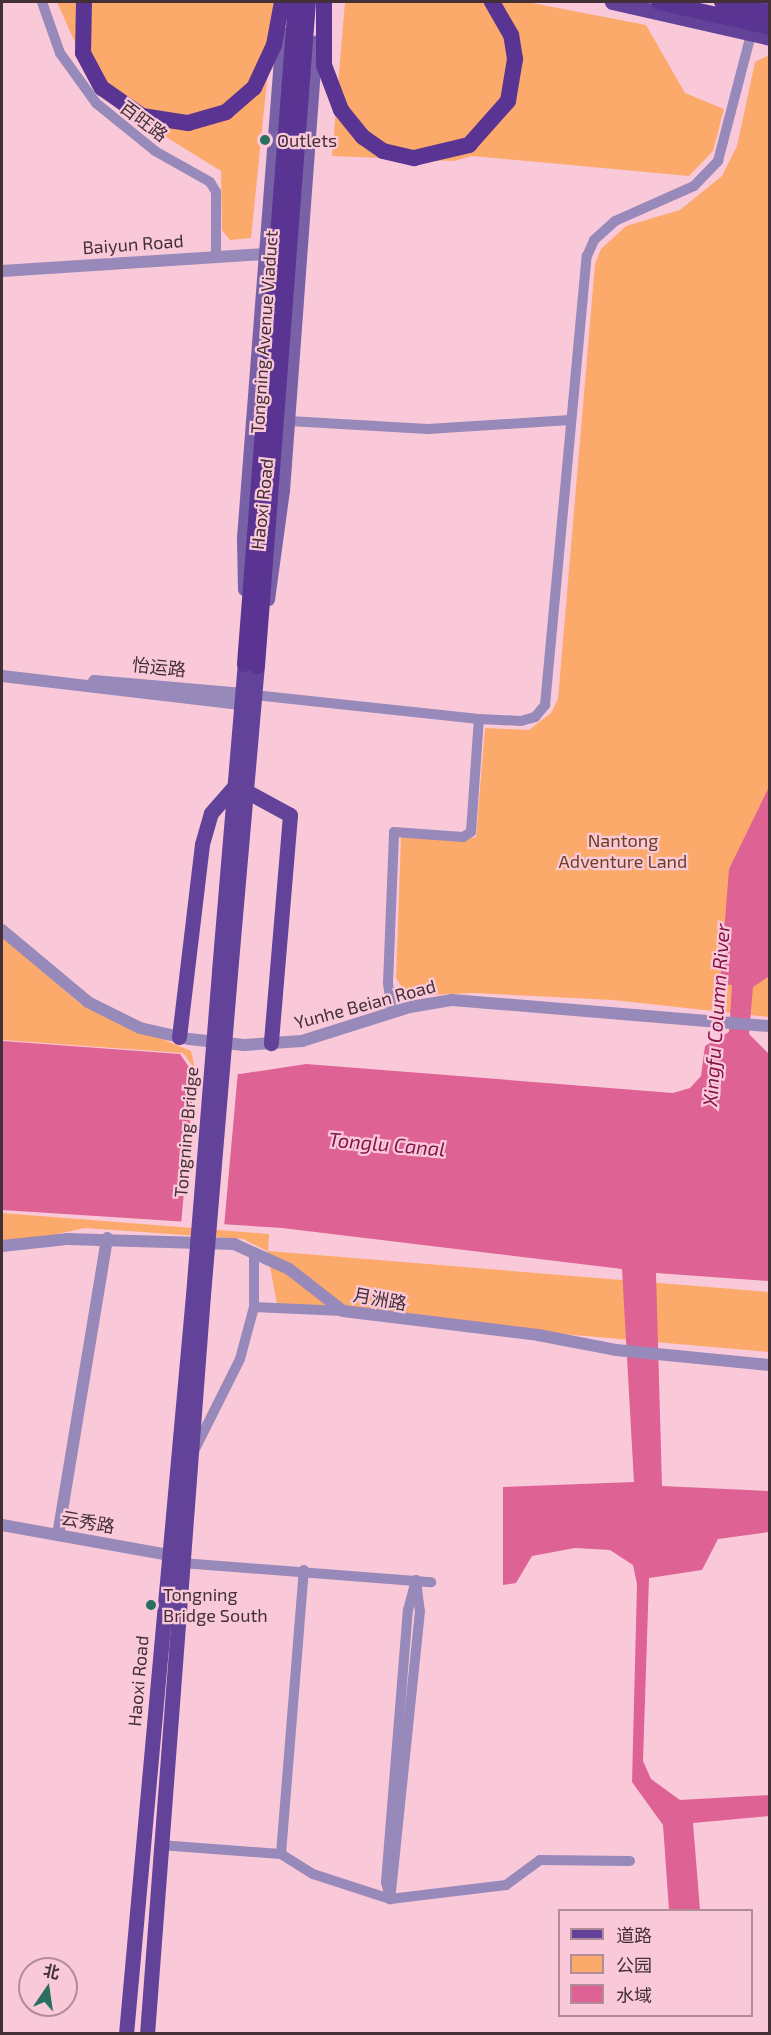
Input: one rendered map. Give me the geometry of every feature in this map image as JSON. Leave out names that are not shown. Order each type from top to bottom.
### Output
[{"type":"highway","points":[[84,2],[83,53],[102,88],[142,116],[188,123],[226,112],[254,88],[274,45],[283,2]]},
{"type":"highway","name":"Tongning Avenue Viaduct","points":[[273,387],[296,2]]},
{"type":"highway","name":"Tongning Avenue Viaduct","points":[[251,665],[273,387],[308,2]]},
{"type":"highway","points":[[322,2],[324,65],[341,110],[383,151],[414,158],[469,145],[508,101],[515,59],[510,35],[492,2]]},
{"type":"highway","points":[[659,2],[770,27]]},
{"type":"highway","points":[[722,2],[770,12]]},
{"type":"highway","points":[[763,2],[770,4]]},
{"type":"main road","name":"Haoxi Road","points":[[251,665],[243,538],[267,254],[283,2]]},
{"type":"main road","points":[[318,18],[322,2]]},
{"type":"main road","points":[[612,2],[770,38]]},
{"type":"main road","points":[[758,2],[770,4]]},
{"type":"main road","name":"Haoxi Road","points":[[224,972],[241,788],[246,698],[251,665],[277,554],[289,421],[318,18]]},
{"type":"main road","points":[[179,1037],[202,844],[211,813],[241,788],[290,815],[271,1043]]},
{"type":"main road","name":"Tongning Bridge","points":[[198,1295],[224,972]]},
{"type":"main road","name":"Haoxi Road","points":[[147,2034],[160,1845],[175,1559],[190,1458],[198,1295]]},
{"type":"main road","name":"Haoxi Road","points":[[126,2034],[175,1559],[198,1295]]},
{"type":"street","name":"百旺路","points":[[42,2],[60,53],[96,103],[154,151],[210,182],[216,192],[216,256]]},
{"type":"street","points":[[246,698],[521,721],[535,717],[545,705],[582,281],[594,240],[615,220],[707,177],[729,134],[752,34]]},
{"type":"street","name":"Baiyun Road","points":[[2,271],[267,254]]},
{"type":"street","points":[[289,421],[429,429],[570,420]]},
{"type":"street","name":"怡运路","points":[[2,676],[72,682],[114,681],[246,698]]},
{"type":"street","points":[[392,1012],[388,983],[394,832],[463,837],[471,832],[479,719]]},
{"type":"street","name":"Yunhe Beian Road","points":[[2,930],[87,1002],[140,1028],[179,1037],[271,1043],[347,1030],[392,1012],[452,1000],[770,1026]]},
{"type":"street","points":[[58,1534],[107,1238]]},
{"type":"street","name":"月洲路","points":[[2,1246],[107,1238],[234,1244],[289,1269],[343,1311],[538,1335],[616,1350],[770,1365]]},
{"type":"street","points":[[190,1458],[240,1359],[254,1307],[254,1252]]},
{"type":"street","points":[[254,1307],[343,1311]]},
{"type":"street","name":"云秀路","points":[[2,1526],[58,1534],[175,1559]]},
{"type":"street","points":[[175,1559],[431,1582]]},
{"type":"street","points":[[281,1854],[304,1570]]},
{"type":"street","points":[[390,1899],[420,1611],[416,1580]]},
{"type":"street","points":[[160,1845],[281,1854],[312,1874],[390,1899],[506,1885],[540,1860],[630,1861]]},
{"type":"green space","points":[[57,2],[275,2],[251,238],[230,240],[222,230],[221,171],[127,113],[84,63]]},
{"type":"green space","points":[[345,2],[527,2],[646,25],[685,93],[724,109],[713,151],[689,176],[472,156],[454,161],[332,156]]},
{"type":"green space","name":"Nantong Adventure Land","points":[[769,55],[769,1017],[613,1000],[473,993],[407,996],[396,978],[401,837],[462,841],[476,837],[485,728],[529,730],[551,713],[558,699],[595,264],[601,249],[626,226],[680,210],[722,176],[737,146],[755,62]]},
{"type":"green space","points":[[2,937],[82,1005],[191,1051],[195,1069],[183,1053],[2,1040]]},
{"type":"green space","points":[[2,1213],[269,1234],[268,1251],[769,1292],[769,1352],[278,1309],[267,1251],[243,1239],[85,1228],[2,1246]]},
{"type":"water","name":"Tonglu Canal","points":[[769,787],[768,977],[753,987],[749,1034],[769,1054],[769,1281],[656,1273],[662,1486],[769,1491],[769,1532],[718,1539],[702,1570],[649,1578],[643,1761],[651,1779],[680,1800],[769,1795],[769,1816],[693,1823],[700,1909],[669,1909],[663,1825],[632,1782],[637,1584],[633,1565],[610,1550],[575,1548],[532,1556],[516,1583],[503,1585],[503,1487],[634,1482],[622,1269],[282,1228],[2,1210],[2,1041],[180,1054],[191,1070],[240,1074],[306,1064],[673,1093],[690,1088],[701,1076],[705,1046],[729,1032],[732,985],[720,984],[729,869]]},
{"type":"pier","points":[[195,1068],[238,1071],[224,1227],[181,1225]]},
{"type":"place","name":"Outlets","points":[[265,140]]},
{"type":"place","name":"Tongning Bridge South","points":[[151,1605]]},
{"type":"water label","name":"Xingfu Column River","points":[[716,1015]]}]
